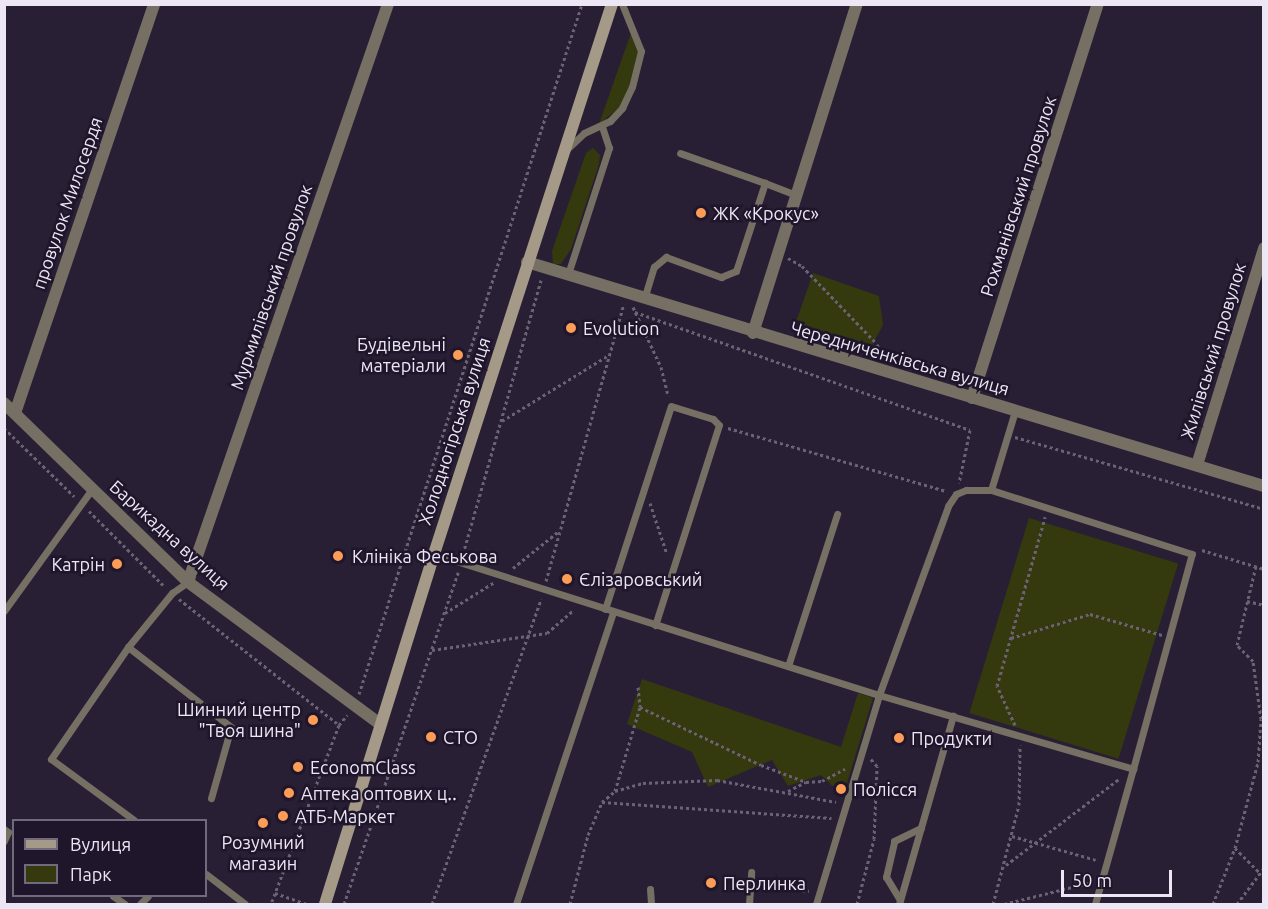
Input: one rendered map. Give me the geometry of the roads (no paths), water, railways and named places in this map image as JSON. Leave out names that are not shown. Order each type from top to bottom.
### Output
[{"type":"main road","name":"Холодногірська вулиця","points":[[325,904],[527,262],[612,4]]},
{"type":"street","name":"провулок Милосердя","points":[[15,413],[154,4]]},
{"type":"street","name":"Мурмилівський провулок","points":[[188,582],[388,4]]},
{"type":"street","points":[[753,333],[857,4]]},
{"type":"street","name":"Рохманівський провулок","points":[[972,398],[1098,4]]},
{"type":"street","name":"Жилівський провулок","points":[[1197,465],[1263,248]]},
{"type":"street","name":"Чередниченківська вулиця","points":[[527,262],[890,375],[1263,486]]},
{"type":"street","name":"Барикадна вулиця","points":[[4,403],[188,582],[380,724]]},
{"type":"lane","points":[[562,153],[584,134],[602,126],[622,108],[641,51],[622,4]]},
{"type":"lane","points":[[568,274],[609,148],[602,126]]},
{"type":"lane","points":[[680,153],[797,195]]},
{"type":"lane","points":[[644,298],[654,267],[666,257],[721,277],[736,271],[765,183]]},
{"type":"lane","points":[[605,609],[671,406],[713,418],[719,425],[655,625]]},
{"type":"lane","points":[[991,490],[1016,411]]},
{"type":"lane","points":[[4,610],[92,489]]},
{"type":"lane","points":[[816,904],[844,803],[879,695],[948,506],[956,494],[991,490],[1192,554],[1095,904]]},
{"type":"lane","points":[[788,666],[837,514]]},
{"type":"lane","points":[[434,554],[879,695],[1133,769]]},
{"type":"lane","points":[[133,819],[51,759],[128,647],[172,593],[188,582]]},
{"type":"lane","points":[[516,904],[614,612]]},
{"type":"lane","points":[[128,647],[231,727],[211,798]]},
{"type":"lane","points":[[900,902],[953,716]]},
{"type":"lane","points":[[900,902],[886,877],[894,840],[921,828]]},
{"type":"lane","points":[[4,841],[9,830]]},
{"type":"lane","points":[[749,904],[752,872]]},
{"type":"lane","points":[[207,875],[245,904]]},
{"type":"lane","points":[[650,889],[651,904]]},
{"type":"place","name":"ЖК «Крокус»","points":[[701,213]]},
{"type":"place","name":"Evolution","points":[[571,328]]},
{"type":"place","name":"Будівельні матеріали","points":[[458,355]]},
{"type":"place","name":"Клініка Феськова","points":[[338,556]]},
{"type":"place","name":"Катрін","points":[[117,564]]},
{"type":"place","name":"Єлізаровський","points":[[567,579]]},
{"type":"place","name":"Шинний центр \"Твоя шина\"","points":[[313,720]]},
{"type":"place","name":"СТО","points":[[431,737]]},
{"type":"place","name":"Продукти","points":[[899,738]]},
{"type":"place","name":"EconomClass","points":[[298,767]]},
{"type":"place","name":"Полісся","points":[[841,789]]},
{"type":"place","name":"Аптека оптових ц‥","points":[[289,793]]},
{"type":"place","name":"АТБ-Маркет","points":[[283,816]]},
{"type":"place","name":"Розумний магазин","points":[[263,823]]},
{"type":"place","name":"Перлинка","points":[[711,883]]}]
